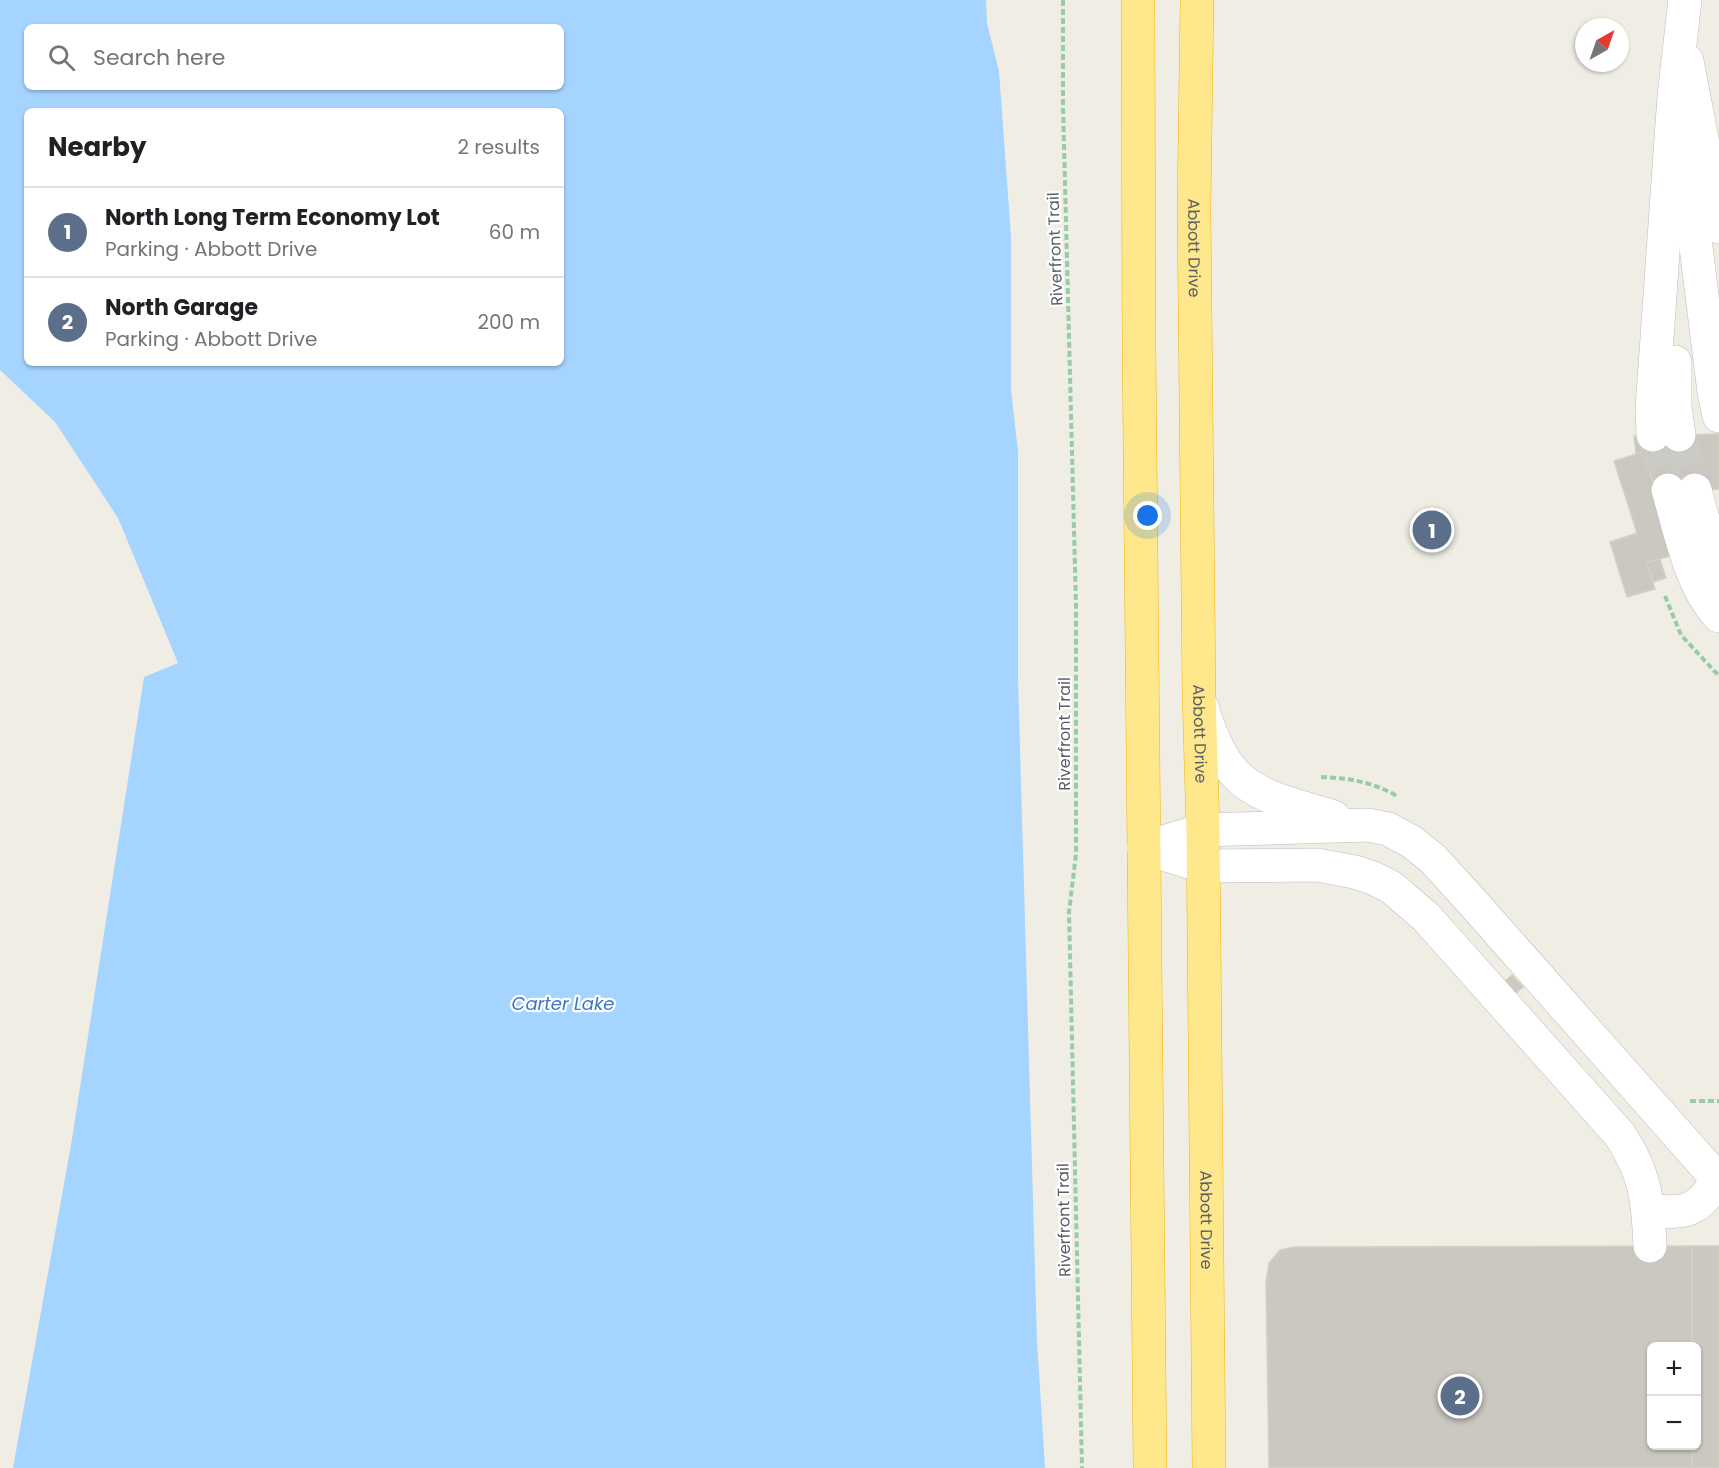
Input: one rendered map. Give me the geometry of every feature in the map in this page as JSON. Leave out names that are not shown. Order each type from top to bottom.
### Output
[{"type":"highway","points":[[1138,0],[1150,1468]]},
{"type":"highway","name":"Abbott Drive","points":[[1197,0],[1194,220],[1209,1468]]},
{"type":"lane","points":[[1684,53],[1719,106]]},
{"type":"lane","points":[[1684,53],[1719,117]]},
{"type":"lane","points":[[1684,53],[1719,159]]},
{"type":"lane","points":[[1684,53],[1719,227]]},
{"type":"lane","points":[[1684,53],[1719,304]]},
{"type":"lane","points":[[1684,53],[1697,401],[1688,430],[1652,409],[1684,53]]},
{"type":"lane","points":[[1700,491],[1719,578]]},
{"type":"lane","points":[[1700,491],[1698,585],[1706,601],[1719,616]]},
{"type":"lane","points":[[1199,695],[1211,737],[1225,762],[1240,780],[1259,793],[1359,824]]},
{"type":"lane","points":[[1144,848],[1203,830],[1359,824],[1378,826],[1396,832],[1412,842],[1428,854],[1474,904],[1718,1179],[1707,1196],[1693,1207],[1680,1212],[1648,1210]]},
{"type":"lane","points":[[1144,848],[1202,866],[1334,866],[1374,878],[1408,900],[1434,926],[1620,1135],[1638,1165],[1646,1194],[1650,1246]]},
{"type":"path","name":"Riverfront Trail","points":[[1063,0],[1063,106],[1076,606],[1076,854],[1069,912],[1082,1468]]},
{"type":"path","points":[[1664,590],[1681,635],[1719,676]]},
{"type":"water","name":"Carter Lake","points":[[0,0],[986,0],[987,23],[999,71],[1011,237],[1011,389],[1018,452],[1018,678],[1037,1341],[1045,1468],[13,1468],[72,1139],[144,677],[178,663],[118,518],[55,422],[0,370]]},
{"type":"building","points":[[1719,434],[1719,489],[1656,491],[1643,452],[1636,454],[1634,436]]},
{"type":"building","points":[[1643,452],[1676,554],[1647,563],[1655,589],[1627,597],[1610,542],[1637,533],[1614,461]]},
{"type":"building","points":[[1660,559],[1666,578],[1653,582],[1647,563]]},
{"type":"building","points":[[1512,975],[1523,987],[1516,993],[1505,981]]},
{"type":"building","points":[[1692,1246],[1719,1246],[1719,1468],[1692,1468],[1692,1450],[1701,1450],[1701,1342],[1692,1342]]},
{"type":"building","points":[[1692,1246],[1692,1342],[1647,1342],[1647,1450],[1692,1450],[1692,1468],[1269,1468],[1266,1282],[1269,1263],[1280,1250],[1294,1247]]},
{"type":"tunnel","points":[[1653,435],[1668,490]]},
{"type":"tunnel","points":[[1679,435],[1695,490]]},
{"type":"place","name":"North Long Term Economy Lot","points":[[1432,530]]},
{"type":"place","name":"North Garage","points":[[1460,1396]]}]
